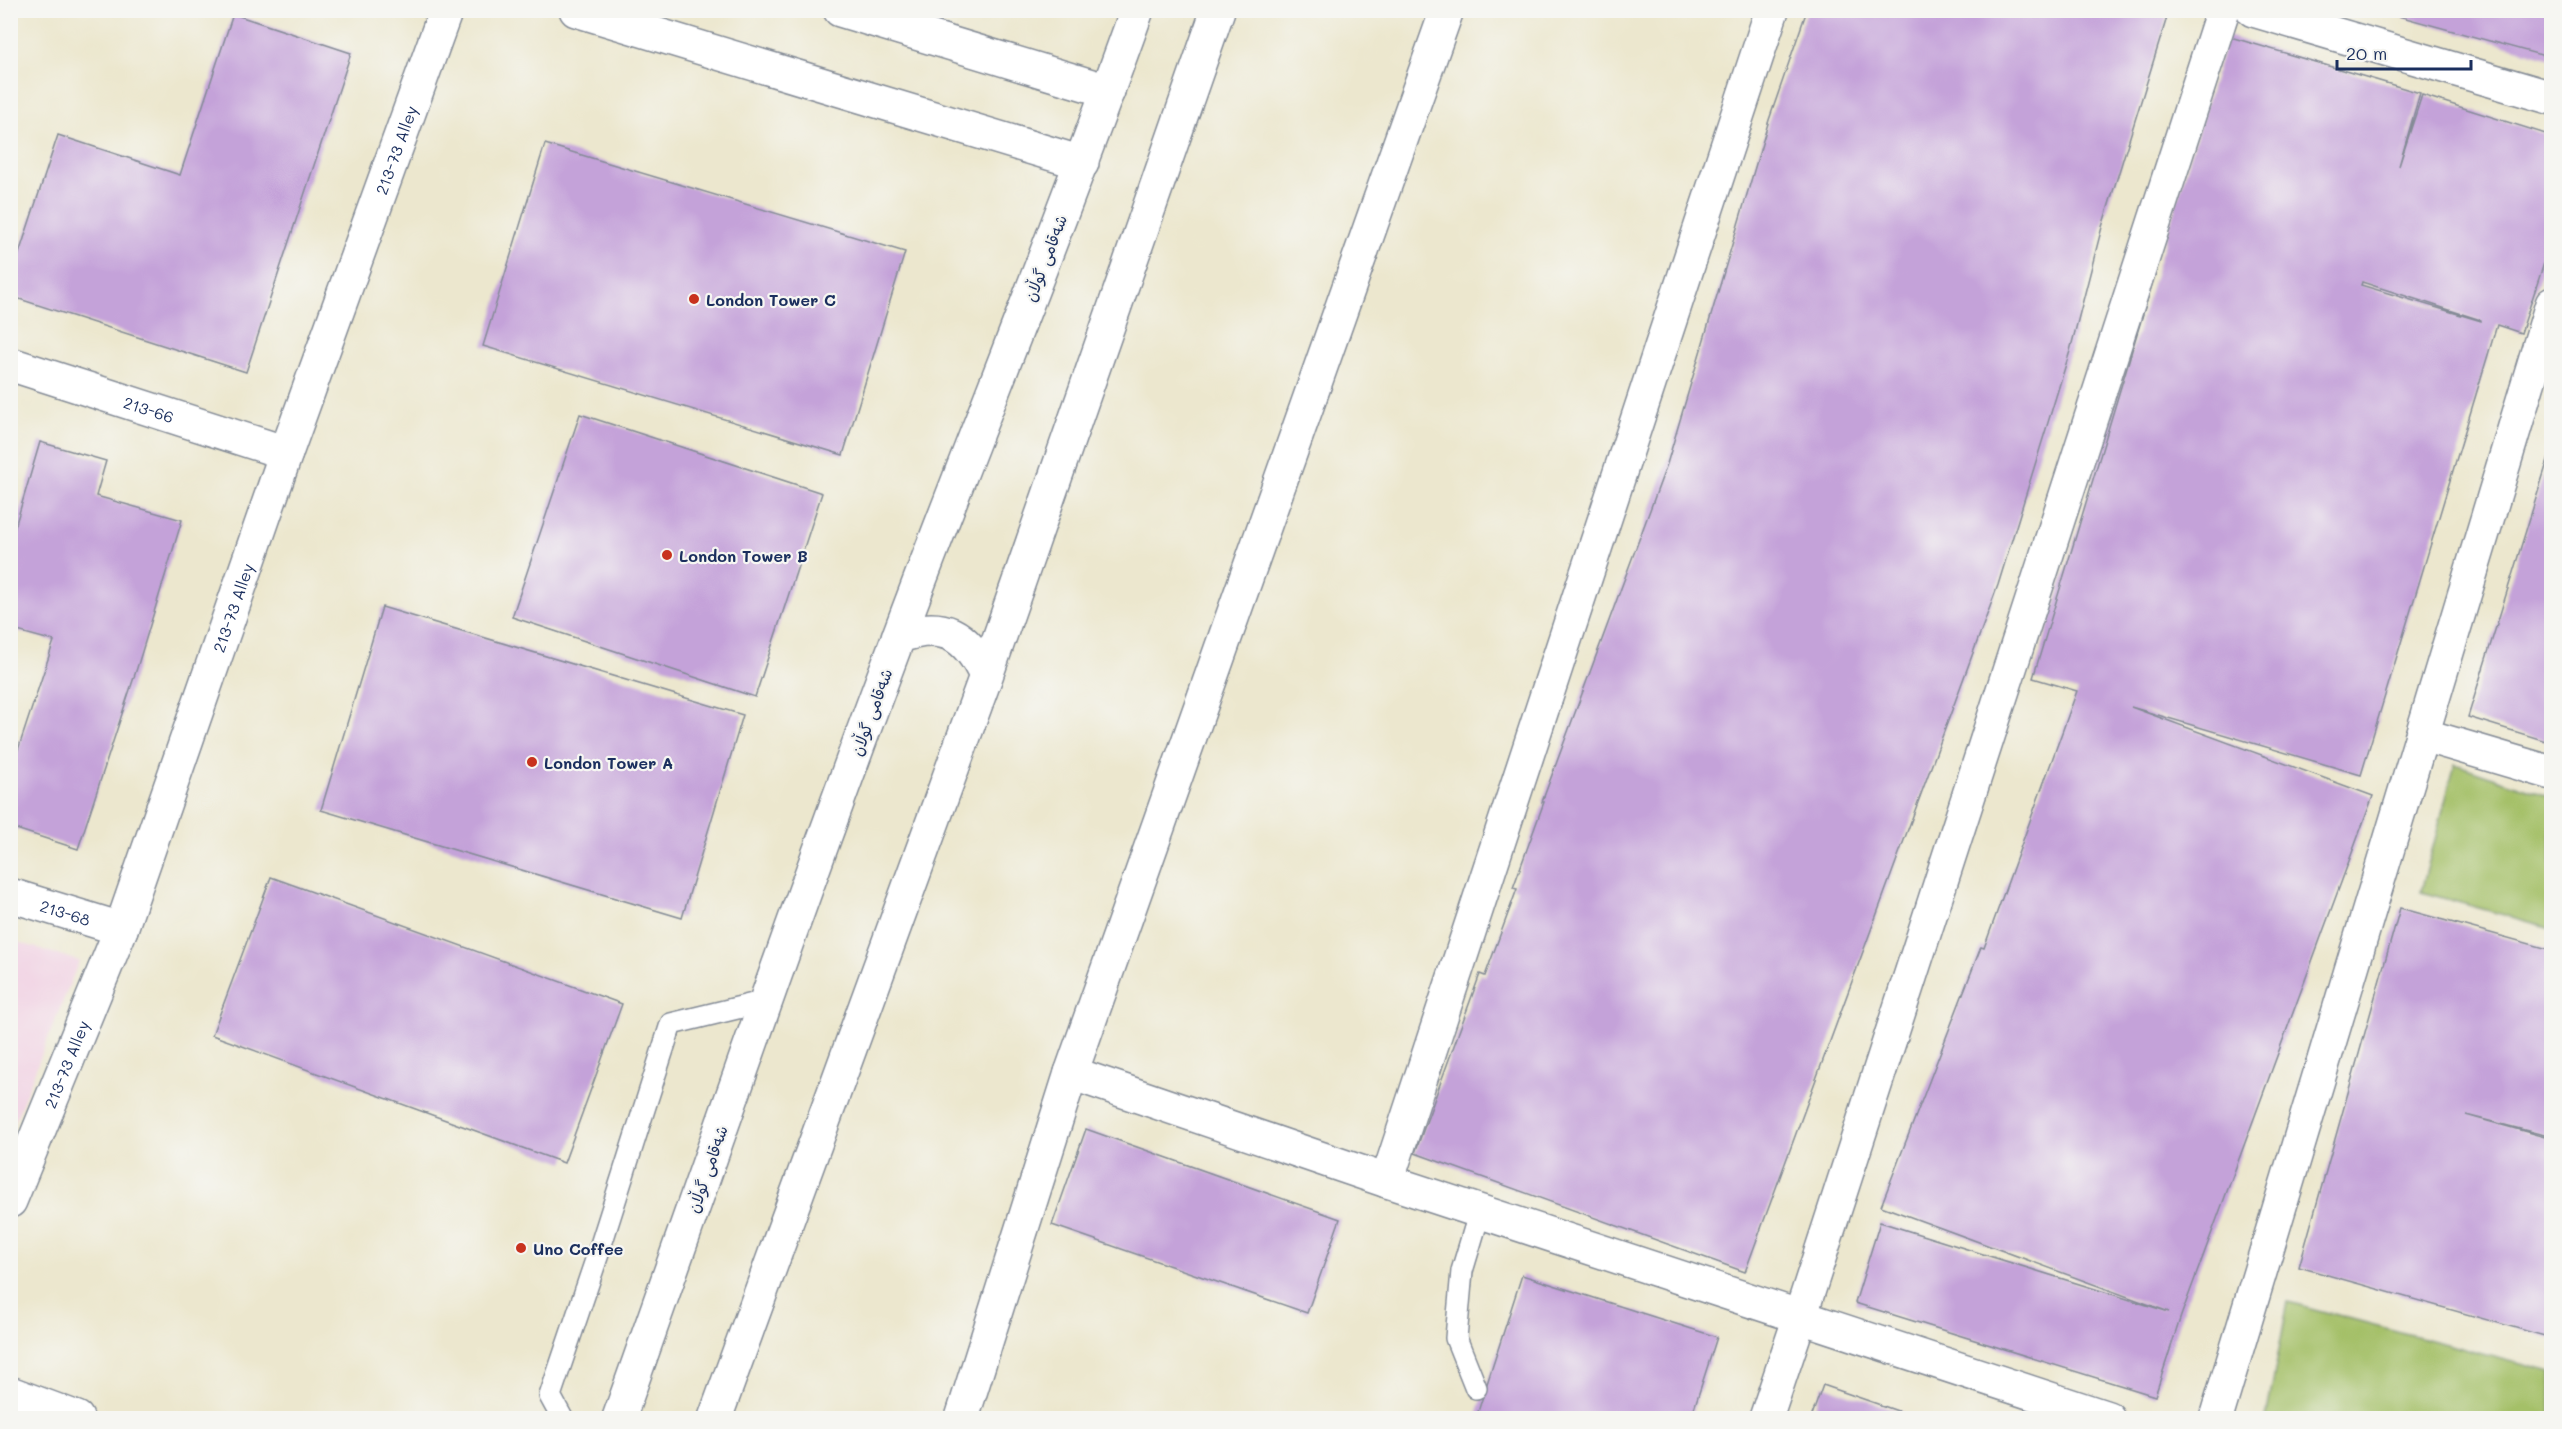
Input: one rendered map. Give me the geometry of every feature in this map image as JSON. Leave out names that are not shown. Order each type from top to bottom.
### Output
[{"type":"street","name":"213-73 Alley","points":[[10,1201],[121,929],[286,453],[446,10]]},
{"type":"street","points":[[576,10],[1082,163]]},
{"type":"street","points":[[840,10],[1108,91]]},
{"type":"street","name":"شەقامی گوڵان","points":[[619,1419],[766,1001],[898,637],[1082,163],[1137,10]]},
{"type":"street","points":[[715,1419],[986,676],[1218,10]]},
{"type":"street","points":[[962,1419],[1071,1073],[1447,10]]},
{"type":"street","points":[[1387,1181],[1772,10]]},
{"type":"street","points":[[1766,1419],[2223,10]]},
{"type":"street","points":[[2253,10],[2552,98]]},
{"type":"street","points":[[2216,1419],[2423,735],[2544,355],[2552,304]]},
{"type":"street","name":"213-66","points":[[10,364],[286,453]]},
{"type":"street","points":[[898,637],[928,629],[942,630],[958,637],[969,646],[986,676]]},
{"type":"street","points":[[2423,735],[2552,773]]},
{"type":"street","name":"213-68","points":[[10,895],[121,929]]},
{"type":"street","points":[[1071,1073],[1387,1181],[2108,1419]]},
{"type":"street","points":[[10,1393],[77,1419]]},
{"type":"lane","points":[[562,1419],[550,1396],[672,1024],[766,1001]]},
{"type":"lane","points":[[1476,1389],[1456,1338],[1462,1271],[1480,1211]]},
{"type":"shaded area","points":[[10,940],[79,961],[11,1131]]},
{"type":"green space","points":[[2455,764],[2551,797],[2551,928],[2421,892]]},
{"type":"green space","points":[[2288,1302],[2551,1372],[2551,1418],[2266,1418]]},
{"type":"building","points":[[1807,10],[2156,10],[2168,14],[2102,227],[2070,351],[1998,585],[1745,1272],[1415,1153],[1480,974],[1485,976],[1517,889],[1513,888],[1544,802],[1542,802],[1667,464],[1769,120]]},
{"type":"building","points":[[2552,10],[2552,58],[2380,11]]},
{"type":"building","points":[[233,14],[351,53],[246,372],[10,296],[10,281],[58,135],[180,175]]},
{"type":"building","points":[[2227,36],[2420,93],[2399,166],[2422,95],[2552,136],[2552,239],[2521,333],[2497,325],[2361,775],[2131,707],[2373,796],[2181,1316],[2155,1396],[1855,1303],[1880,1222],[2169,1312],[1881,1206],[1981,947],[1984,948],[2077,691],[2033,678]],"holes":[[[2362,282],[2481,321],[2361,285]]]},
{"type":"building","name":"London Tower C","points":[[545,144],[905,252],[843,455],[483,346]]},
{"type":"building","name":"London Tower B","points":[[580,414],[822,493],[755,697],[512,617]]},
{"type":"building","points":[[40,442],[106,461],[96,496],[182,520],[78,849],[10,827],[10,774],[54,641],[10,629],[10,544]]},
{"type":"building","points":[[2552,447],[2552,743],[2468,717]]},
{"type":"building","name":"London Tower A","points":[[382,607],[743,715],[682,918],[321,810]]},
{"type":"building","points":[[271,877],[622,1004],[564,1163],[212,1035]]},
{"type":"building","points":[[2400,908],[2552,950],[2552,1137],[2466,1115],[2552,1139],[2552,1338],[2299,1267]]},
{"type":"building","points":[[1086,1129],[1340,1219],[1307,1313],[1052,1225]]},
{"type":"building","points":[[1522,1275],[1717,1337],[1691,1418],[1476,1418]]},
{"type":"building","points":[[1823,1385],[1918,1418],[1811,1418]]},
{"type":"place","name":"London Tower C","points":[[694,299]]},
{"type":"place","name":"London Tower B","points":[[667,555]]},
{"type":"place","name":"London Tower A","points":[[532,762]]},
{"type":"place","name":"Uno Coffee","points":[[521,1248]]}]
